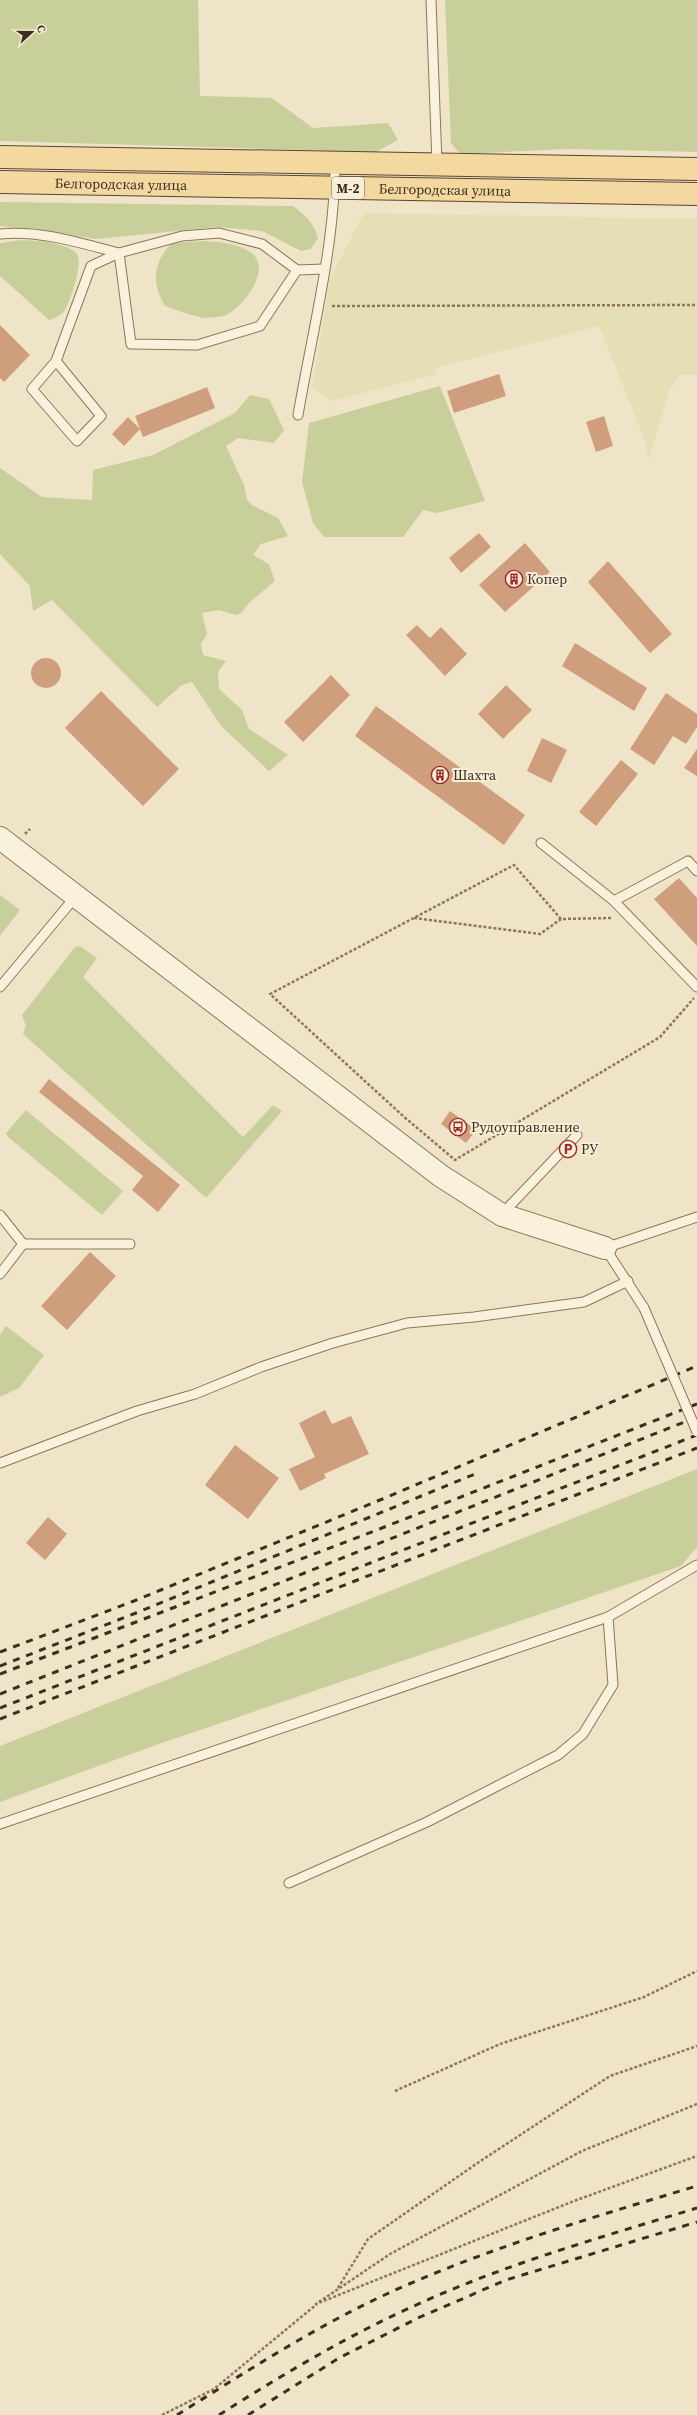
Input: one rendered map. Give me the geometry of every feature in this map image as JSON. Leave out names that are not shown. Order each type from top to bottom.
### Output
[{"type":"main road","name":"Белгородская улица","points":[[0,157],[697,169]]},
{"type":"main road","name":"Белгородская улица","points":[[0,182],[697,194]]},
{"type":"street","points":[[0,838],[77,895],[441,1176],[502,1215],[605,1248]]},
{"type":"lane","points":[[431,0],[437,164]]},
{"type":"lane","points":[[298,415],[324,269],[335,188],[335,163]]},
{"type":"lane","points":[[0,234],[16,232],[62,239],[119,253]]},
{"type":"lane","points":[[56,361],[101,416],[77,441],[32,389],[56,361],[91,266],[119,253],[182,236],[219,233],[262,244],[297,270],[324,269]]},
{"type":"lane","points":[[119,253],[131,344],[197,345],[260,326],[297,270]]},
{"type":"lane","points":[[541,843],[614,901],[697,987]]},
{"type":"lane","points":[[614,901],[688,861],[697,871]]},
{"type":"lane","points":[[0,987],[77,895]]},
{"type":"lane","points":[[502,1215],[577,1136]]},
{"type":"lane","points":[[0,1215],[23,1244]]},
{"type":"lane","points":[[697,1217],[605,1248],[628,1281],[644,1308],[697,1432]]},
{"type":"lane","points":[[23,1244],[130,1244]]},
{"type":"lane","points":[[0,1274],[23,1244]]},
{"type":"lane","points":[[0,1463],[137,1411],[195,1394],[261,1367],[333,1343],[407,1324],[474,1317],[584,1302],[628,1281]]},
{"type":"lane","points":[[0,1824],[608,1617],[697,1565]]},
{"type":"lane","points":[[289,1883],[428,1822],[558,1755],[583,1734],[613,1685],[608,1617]]},
{"type":"path","points":[[317,306],[697,305]]},
{"type":"path","points":[[561,919],[514,865],[270,994],[403,1116],[455,1160],[660,1037],[697,995]]},
{"type":"path","points":[[414,918],[540,934],[561,919],[630,917]]},
{"type":"path","points":[[394,2091],[500,2044],[644,1997],[697,1971]]},
{"type":"path","points":[[316,2304],[331,2299],[368,2239],[479,2162],[610,2076],[697,2046]]},
{"type":"path","points":[[162,2415],[214,2389],[316,2304],[390,2254],[582,2151],[697,2104]]},
{"type":"path","points":[[316,2304],[574,2201],[697,2156]]},
{"type":"shaded area","points":[[364,213],[697,219],[697,375],[680,375],[670,389],[648,461],[646,443],[599,326],[435,368],[436,374],[332,401],[312,388],[330,279]]},
{"type":"green space","points":[[0,0],[198,0],[200,96],[272,98],[313,128],[388,123],[398,140],[376,152],[0,141]]},
{"type":"green space","points":[[445,0],[697,0],[697,152],[568,149],[460,154],[451,143]]},
{"type":"green space","points":[[0,202],[293,206],[308,220],[314,228],[318,238],[311,249],[301,251],[262,231],[217,227],[97,239],[0,226]]},
{"type":"green space","points":[[21,240],[42,241],[56,244],[69,248],[78,256],[78,271],[71,296],[65,310],[61,314],[49,320],[0,276],[0,243]]},
{"type":"green space","points":[[205,241],[218,242],[240,247],[252,253],[259,265],[256,281],[252,289],[234,310],[226,315],[204,318],[165,306],[158,289],[156,273],[161,258],[172,243]]},
{"type":"green space","points":[[440,386],[485,501],[437,513],[423,510],[403,537],[324,537],[313,523],[302,482],[309,423]]},
{"type":"green space","points":[[250,395],[269,399],[284,430],[274,443],[238,438],[226,446],[244,485],[247,500],[252,505],[278,518],[288,536],[261,544],[253,555],[269,564],[275,581],[250,602],[241,613],[236,615],[219,610],[202,613],[207,634],[201,644],[203,655],[226,661],[218,672],[219,689],[242,710],[249,729],[288,755],[269,771],[221,726],[192,682],[182,685],[157,707],[52,600],[33,611],[30,586],[0,554],[0,468],[42,497],[92,500],[93,470],[153,455],[235,413]]},
{"type":"green space","points":[[0,895],[20,910],[0,936]]},
{"type":"green space","points":[[80,946],[97,958],[83,977],[243,1137],[273,1105],[282,1111],[206,1198],[23,1034],[26,1026],[22,1015],[75,947]]},
{"type":"green space","points":[[26,1110],[123,1191],[102,1215],[8,1137],[6,1133]]},
{"type":"green space","points":[[6,1326],[44,1355],[19,1388],[0,1397],[0,1335]]},
{"type":"green space","points":[[697,1469],[697,1547],[681,1566],[153,1746],[0,1802],[0,1746]]},
{"type":"building","points":[[0,325],[30,355],[4,382],[0,378]]},
{"type":"building","points":[[499,374],[506,396],[454,413],[447,391]]},
{"type":"building","points":[[207,387],[215,408],[143,437],[135,416]]},
{"type":"building","points":[[604,416],[613,446],[596,452],[586,422]]},
{"type":"building","points":[[128,417],[140,429],[124,446],[112,434]]},
{"type":"building","points":[[479,533],[491,547],[461,573],[449,558]]},
{"type":"building","name":"Копер","points":[[525,543],[550,572],[505,612],[479,585]]},
{"type":"building","points":[[608,561],[672,634],[650,653],[588,582]]},
{"type":"building","points":[[417,625],[430,638],[441,627],[467,654],[445,676],[406,635]]},
{"type":"building","points":[[575,643],[647,688],[634,711],[562,666]]},
{"type":"building","points":[[46,658],[57,662],[61,673],[57,684],[46,688],[35,684],[31,673],[35,662]]},
{"type":"building","points":[[331,675],[350,695],[303,742],[284,722]]},
{"type":"building","points":[[506,685],[532,710],[503,739],[478,714]]},
{"type":"building","points":[[101,691],[179,769],[143,806],[65,728]]},
{"type":"building","points":[[666,693],[697,714],[697,727],[686,744],[673,736],[654,765],[630,749]]},
{"type":"building","name":"Шахта","points":[[376,706],[525,815],[504,845],[355,736]]},
{"type":"building","points":[[542,738],[567,750],[551,783],[527,771]]},
{"type":"building","points":[[697,749],[697,776],[684,768]]},
{"type":"building","points":[[621,760],[638,774],[596,826],[579,812]]},
{"type":"building","points":[[679,878],[697,898],[697,946],[654,899]]},
{"type":"building","points":[[49,1079],[180,1185],[158,1212],[132,1190],[143,1176],[39,1092]]},
{"type":"building","name":"Рудоуправление","points":[[450,1111],[476,1130],[466,1143],[441,1124]]},
{"type":"building","points":[[90,1252],[116,1276],[67,1330],[41,1306]]},
{"type":"building","points":[[325,1410],[332,1424],[351,1416],[369,1454],[324,1474],[326,1478],[300,1491],[289,1469],[315,1457],[299,1423]]},
{"type":"building","points":[[235,1445],[279,1478],[248,1519],[205,1485]]},
{"type":"building","points":[[48,1517],[67,1534],[45,1560],[26,1543]]},
{"type":"railway","points":[[0,1652],[134,1601],[380,1500],[697,1366]]},
{"type":"railway","points":[[0,1674],[382,1528],[697,1404]]},
{"type":"railway","points":[[0,1694],[697,1417]]},
{"type":"railway","points":[[0,1708],[697,1435]]},
{"type":"railway","points":[[0,1719],[697,1448]]},
{"type":"railway","points":[[0,1666],[136,1613],[475,1474]]},
{"type":"railway","points":[[177,2415],[319,2328],[409,2284],[444,2269],[515,2243],[697,2186]]},
{"type":"railway","points":[[219,2415],[339,2343],[448,2291],[518,2264],[697,2208]]},
{"type":"railway","points":[[248,2415],[339,2358],[418,2318],[506,2280],[697,2222]]},
{"type":"place","name":"Копер","points":[[514,579]]},
{"type":"place","name":"Шахта","points":[[440,775]]},
{"type":"place","name":"Рудоуправление","points":[[458,1127]]},
{"type":"place","name":"РУ","points":[[568,1149]]}]
